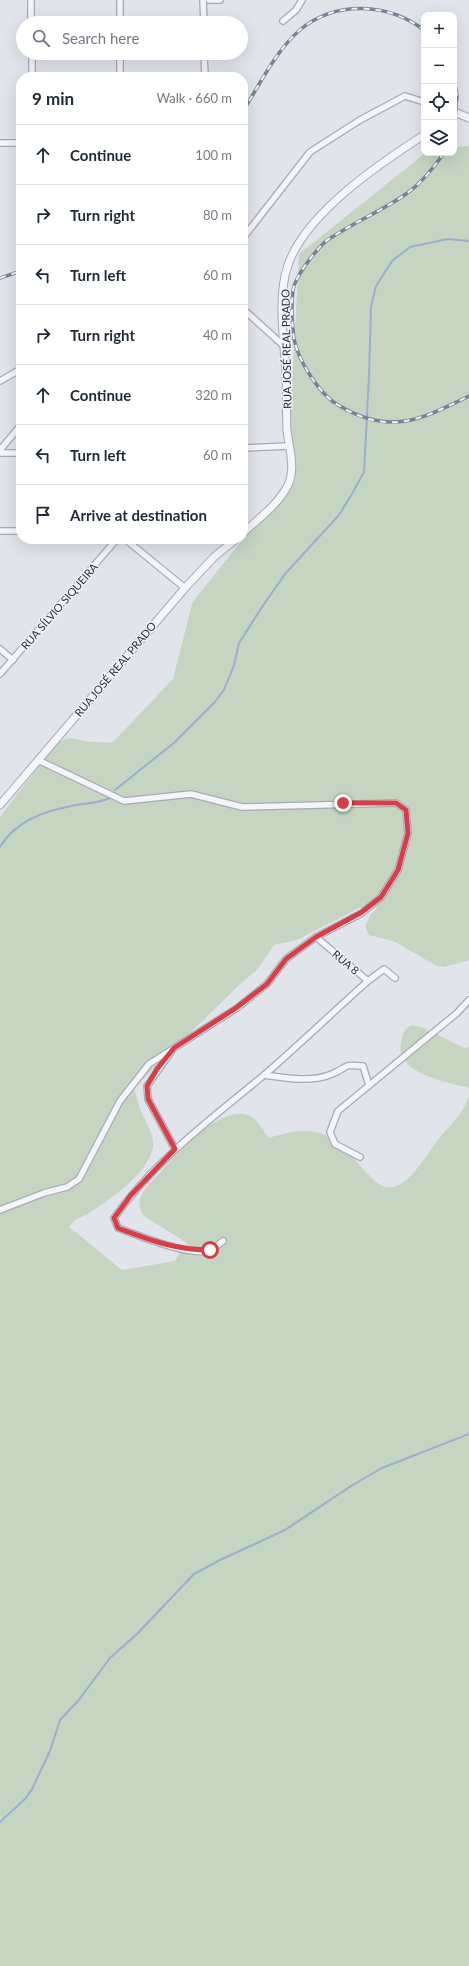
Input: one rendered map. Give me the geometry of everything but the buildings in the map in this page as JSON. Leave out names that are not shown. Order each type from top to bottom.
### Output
[{"type":"street","points":[[31,0],[31,16]]},
{"type":"street","points":[[120,0],[120,16]]},
{"type":"street","points":[[203,0],[204,16]]},
{"type":"street","points":[[209,0],[220,0]]},
{"type":"street","points":[[283,21],[296,10],[302,0]]},
{"type":"street","points":[[32,60],[32,72]]},
{"type":"street","points":[[120,60],[120,72]]},
{"type":"street","points":[[204,60],[205,72]]},
{"type":"street","points":[[248,232],[310,152],[360,120],[405,96],[421,101]]},
{"type":"street","points":[[457,115],[469,118]]},
{"type":"street","name":"RUA JOSÉ REAL PRADO","points":[[248,528],[279,499],[289,483],[292,467],[289,446],[283,294],[288,265],[303,238],[329,208],[360,178],[421,137]]},
{"type":"street","points":[[0,143],[16,143]]},
{"type":"street","points":[[248,313],[285,346]]},
{"type":"street","points":[[0,381],[16,373]]},
{"type":"street","points":[[0,450],[16,431]]},
{"type":"street","points":[[248,448],[289,446]]},
{"type":"street","points":[[0,453],[16,453]]},
{"type":"street","points":[[0,531],[16,531]]},
{"type":"street","name":"RUA SÍLVIO SIQUEIRA","points":[[0,674],[113,544]]},
{"type":"street","points":[[131,544],[185,588]]},
{"type":"street","name":"RUA JOSÉ REAL PRADO","points":[[0,805],[185,588],[214,557],[230,544]]},
{"type":"street","points":[[0,649],[13,660]]},
{"type":"street","points":[[0,1210],[44,1193],[67,1187],[79,1179],[120,1101],[149,1064],[236,1008],[267,984],[286,959],[316,937],[362,912],[381,897],[398,870],[408,833],[406,810],[396,803],[242,807],[191,794],[124,801],[38,760]]},
{"type":"street","name":"RUA 8","points":[[316,937],[368,980],[384,969],[395,978]]},
{"type":"street","points":[[224,1241],[210,1250],[194,1250],[163,1245],[118,1228],[114,1218],[131,1195],[175,1149],[264,1075],[368,980]]},
{"type":"street","points":[[360,1157],[335,1144],[330,1132],[338,1111],[457,1013],[469,1000]]},
{"type":"street","points":[[174,1048],[147,1086],[148,1099],[175,1149]]},
{"type":"street","points":[[264,1075],[293,1079],[314,1078],[332,1074],[347,1064],[363,1066],[369,1085]]},
{"type":"green space","points":[[469,146],[469,960],[444,967],[437,966],[393,941],[369,935],[365,926],[371,914],[378,907],[359,908],[297,940],[274,945],[257,970],[239,985],[134,1088],[140,1109],[153,1140],[152,1150],[148,1161],[131,1181],[120,1191],[91,1212],[77,1219],[69,1227],[122,1270],[175,1261],[187,1243],[144,1216],[139,1202],[140,1199],[148,1185],[188,1143],[212,1124],[224,1117],[237,1114],[248,1115],[257,1122],[269,1138],[298,1131],[321,1133],[335,1140],[341,1145],[375,1181],[384,1186],[392,1187],[408,1179],[415,1171],[457,1117],[466,1104],[469,1096],[469,1966],[0,1966],[0,817],[55,745],[60,741],[72,738],[90,742],[112,743],[173,679],[192,604],[239,544],[248,544],[248,532],[287,480],[299,254],[422,156],[457,156],[457,147]]},
{"type":"green space","points":[[412,1025],[422,1027],[464,1048],[469,1047],[469,1088],[424,1075],[406,1062],[401,1053],[401,1039],[406,1030]]},
{"type":"waterway","points":[[115,790],[175,742],[214,703],[224,690],[234,665],[239,643],[260,610],[285,574],[339,515],[364,472],[371,307],[376,286],[392,261],[410,247],[448,239],[469,241]]},
{"type":"waterway","points":[[0,847],[14,830],[31,819],[60,808],[110,798]]},
{"type":"waterway","points":[[0,1822],[26,1798],[32,1789],[50,1751],[60,1720],[78,1701],[110,1658],[137,1634],[194,1574],[220,1560],[285,1530],[351,1486],[382,1468],[469,1434]]},
{"type":"railway","points":[[248,103],[276,57],[292,37],[315,20],[330,13],[346,9],[362,8],[379,10],[395,14],[421,28]]},
{"type":"railway","points":[[455,84],[457,96],[455,120]]},
{"type":"railway","points":[[442,156],[428,174],[410,191],[394,202],[329,239],[314,254],[294,285],[292,308],[293,333],[300,357],[310,376],[317,385],[331,400],[357,414],[374,420],[389,422],[405,421],[420,418],[469,396]]},
{"type":"railway","points":[[0,278],[16,273]]},
{"type":"route","points":[[210,1250],[194,1250],[163,1245],[118,1228],[114,1218],[131,1195],[175,1149],[148,1099],[147,1086],[157,1069],[174,1048],[236,1008],[267,984],[286,959],[316,937],[362,912],[381,897],[398,870],[408,833],[406,810],[396,803],[343,803]]}]
